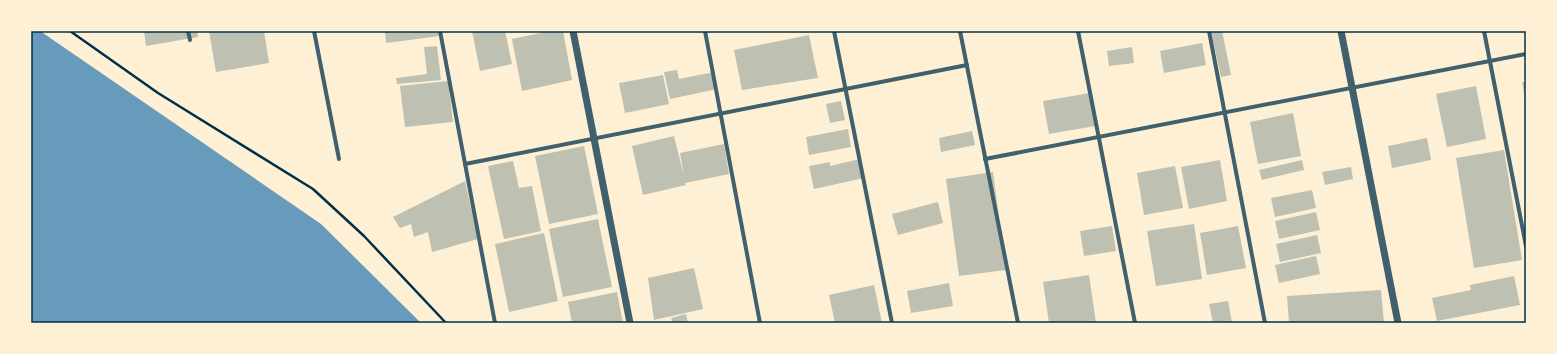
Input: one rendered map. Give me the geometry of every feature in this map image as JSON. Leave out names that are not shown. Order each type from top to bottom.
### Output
[{"type":"street","points":[[188,31],[190,40]]},
{"type":"street","points":[[314,31],[339,159]]},
{"type":"street","points":[[440,31],[495,323]]},
{"type":"street","points":[[573,31],[630,323]]},
{"type":"street","points":[[705,31],[760,323]]},
{"type":"street","points":[[834,31],[892,323]]},
{"type":"street","points":[[960,31],[1018,323]]},
{"type":"street","points":[[1078,31],[1135,323]]},
{"type":"street","points":[[1209,31],[1265,323]]},
{"type":"street","points":[[1341,31],[1398,323]]},
{"type":"street","points":[[1484,31],[1526,246]]},
{"type":"street","points":[[985,159],[1526,54]]},
{"type":"street","points":[[465,164],[967,65]]},
{"type":"path","points":[[70,31],[158,93],[313,188],[364,236],[446,323]]},
{"type":"water","points":[[31,31],[40,31],[321,224],[421,323],[31,323]]},
{"type":"building","points":[[144,31],[197,31],[198,37],[146,46]]},
{"type":"building","points":[[209,31],[264,31],[269,63],[216,72]]},
{"type":"building","points":[[385,31],[439,31],[440,36],[386,43]]},
{"type":"building","points":[[472,31],[505,31],[512,64],[480,71]]},
{"type":"building","points":[[550,31],[563,31],[572,80],[522,91],[512,39]]},
{"type":"building","points":[[1211,31],[1222,31],[1231,75],[1221,77]]},
{"type":"building","points":[[809,35],[818,78],[742,90],[734,50]]},
{"type":"building","points":[[1202,43],[1206,65],[1164,73],[1160,51]]},
{"type":"building","points":[[437,46],[441,80],[397,84],[396,78],[427,74],[424,47]]},
{"type":"building","points":[[1132,47],[1134,63],[1109,66],[1107,51]]},
{"type":"building","points":[[677,70],[679,79],[714,72],[717,89],[670,99],[664,72]]},
{"type":"building","points":[[663,75],[669,104],[625,113],[619,83]]},
{"type":"building","points":[[448,81],[453,122],[405,127],[400,86]]},
{"type":"building","points":[[1522,82],[1526,82],[1526,100],[1525,100]]},
{"type":"building","points":[[1476,86],[1486,139],[1447,147],[1436,94]]},
{"type":"building","points":[[1090,93],[1095,126],[1049,134],[1043,101]]},
{"type":"building","points":[[841,101],[845,120],[830,123],[826,104]]},
{"type":"building","points":[[1293,113],[1301,156],[1258,164],[1250,122]]},
{"type":"building","points":[[848,129],[851,147],[809,155],[806,137]]},
{"type":"building","points":[[972,131],[975,145],[941,152],[939,138]]},
{"type":"building","points":[[674,136],[684,176],[680,153],[724,144],[729,174],[685,183],[686,185],[643,195],[632,146]]},
{"type":"building","points":[[1427,138],[1431,160],[1392,168],[1388,146]]},
{"type":"building","points":[[584,146],[598,214],[549,224],[535,156]]},
{"type":"building","points":[[1504,150],[1522,260],[1474,268],[1456,158]]},
{"type":"building","points":[[860,159],[864,178],[814,189],[809,166],[830,162],[830,166]]},
{"type":"building","points":[[1220,160],[1227,201],[1189,209],[1181,167]]},
{"type":"building","points":[[1302,160],[1304,170],[1262,180],[1259,170]]},
{"type":"building","points":[[513,161],[519,188],[532,186],[541,231],[504,239],[488,166]]},
{"type":"building","points":[[1175,166],[1183,208],[1144,215],[1137,173]]},
{"type":"building","points":[[1351,167],[1353,179],[1325,185],[1322,172]]},
{"type":"building","points":[[993,172],[1006,270],[959,276],[946,179]]},
{"type":"building","points":[[465,181],[478,239],[432,252],[428,232],[414,237],[411,224],[400,228],[393,217]]},
{"type":"building","points":[[1312,190],[1316,208],[1275,217],[1271,198]]},
{"type":"building","points":[[938,202],[943,223],[898,235],[892,214]]},
{"type":"building","points":[[1316,212],[1320,230],[1279,239],[1275,221]]},
{"type":"building","points":[[598,219],[612,287],[563,297],[549,229]]},
{"type":"building","points":[[1194,224],[1202,279],[1156,286],[1147,231]]},
{"type":"building","points":[[1112,226],[1116,251],[1084,256],[1080,231]]},
{"type":"building","points":[[1238,226],[1246,268],[1207,275],[1200,233]]},
{"type":"building","points":[[544,233],[558,301],[509,312],[495,244]]},
{"type":"building","points":[[1317,235],[1321,253],[1280,262],[1276,244]]},
{"type":"building","points":[[1316,256],[1320,274],[1279,283],[1275,265]]},
{"type":"building","points":[[694,268],[703,309],[654,320],[648,278]]},
{"type":"building","points":[[1089,275],[1096,323],[1049,323],[1043,282]]},
{"type":"building","points":[[1514,276],[1520,305],[1437,321],[1432,298],[1471,290],[1470,285]]},
{"type":"building","points":[[949,283],[953,306],[911,313],[907,291]]},
{"type":"building","points":[[874,285],[882,323],[835,323],[829,295]]},
{"type":"building","points":[[1381,290],[1384,323],[1289,323],[1287,296]]},
{"type":"building","points":[[617,292],[623,323],[572,323],[568,302]]},
{"type":"building","points":[[1228,301],[1232,323],[1213,323],[1209,304]]},
{"type":"building","points":[[686,314],[688,323],[673,323],[671,318]]}]
